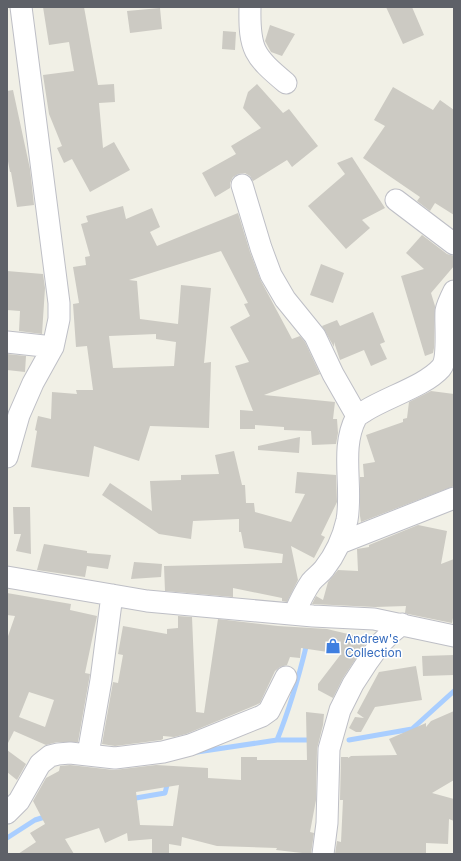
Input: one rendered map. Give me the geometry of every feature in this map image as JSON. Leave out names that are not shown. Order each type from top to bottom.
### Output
[{"type":"street","points":[[7,457],[19,415],[33,383],[54,346],[59,320],[59,303],[21,7]]},
{"type":"street","points":[[250,7],[249,28],[252,45],[257,55],[266,66],[286,83]]},
{"type":"street","points":[[242,185],[261,248],[271,275],[285,299],[315,336],[333,374],[357,416]]},
{"type":"street","points":[[396,200],[454,244]]},
{"type":"street","points":[[294,614],[303,594],[335,554],[340,543],[347,520],[349,490],[347,449],[350,433],[357,416],[372,406],[430,378],[443,367],[445,355],[446,310],[454,291]]},
{"type":"street","points":[[7,342],[54,346]]},
{"type":"street","points":[[340,543],[454,498]]},
{"type":"street","points":[[7,577],[147,601],[294,614],[362,618],[402,624],[454,636]]},
{"type":"street","points":[[88,754],[101,680],[112,595]]},
{"type":"street","points":[[323,854],[327,823],[329,749],[340,710],[353,684],[368,661],[390,634],[402,624]]},
{"type":"street","points":[[7,813],[19,801],[40,764],[50,756],[70,753],[115,758],[128,757],[163,752],[190,745],[262,716],[269,711],[286,677]]},
{"type":"building","points":[[43,7],[84,7],[98,85],[114,84],[115,102],[99,103],[103,148],[114,142],[130,170],[90,192],[72,159],[64,163],[57,148],[62,146],[49,114],[43,75],[74,71],[69,42],[49,45]]},
{"type":"building","points":[[386,7],[412,7],[424,35],[403,44]]},
{"type":"building","points":[[160,8],[162,29],[130,33],[127,11]]},
{"type":"building","points":[[270,25],[295,34],[282,56],[271,52],[265,41]]},
{"type":"building","points":[[223,31],[236,32],[235,50],[222,49]]},
{"type":"building","points":[[257,84],[283,113],[289,109],[318,146],[292,167],[287,160],[253,181],[250,176],[245,173],[238,174],[233,177],[230,183],[230,188],[215,197],[202,173],[236,154],[231,146],[261,128],[243,108],[248,92]]},
{"type":"building","points":[[393,87],[433,110],[440,100],[454,110],[454,215],[435,203],[430,211],[417,201],[420,197],[363,158],[385,126],[374,120]]},
{"type":"building","points":[[13,90],[30,169],[34,205],[17,207],[7,156],[7,91]]},
{"type":"building","points":[[352,157],[385,208],[362,220],[370,228],[346,249],[308,206],[345,174],[337,163]]},
{"type":"building","points":[[123,206],[126,219],[152,208],[160,227],[150,232],[157,246],[238,213],[261,281],[292,339],[300,336],[305,342],[320,374],[264,395],[335,402],[333,419],[337,419],[338,433],[336,444],[312,445],[311,431],[284,430],[284,427],[255,425],[255,429],[240,429],[240,410],[253,411],[235,366],[249,362],[230,327],[250,316],[244,304],[248,303],[221,251],[129,280],[137,281],[140,319],[178,324],[181,285],[211,288],[204,363],[211,362],[209,428],[150,426],[139,461],[94,446],[89,477],[31,467],[38,416],[51,419],[52,392],[77,394],[76,390],[93,390],[87,346],[76,347],[73,304],[79,303],[73,267],[86,265],[85,257],[90,256],[81,224],[88,222],[86,216]],"holes":[[[156,334],[156,339],[176,342],[174,366],[113,368],[109,336]]]},
{"type":"building","points":[[422,235],[447,254],[454,256],[454,266],[431,293],[435,306],[434,348],[433,353],[425,356],[401,276],[424,269],[406,253]]},
{"type":"building","points":[[321,264],[344,273],[333,303],[310,295]]},
{"type":"building","points":[[7,271],[43,274],[45,288],[42,334],[19,331],[20,311],[7,310]]},
{"type":"building","points":[[373,312],[385,342],[380,344],[387,359],[371,366],[364,350],[340,360],[334,342],[334,347],[322,326],[337,320],[340,326]]},
{"type":"building","points":[[7,354],[26,356],[25,372],[7,370]]},
{"type":"building","points":[[431,391],[454,394],[454,486],[361,522],[360,477],[364,477],[363,464],[375,462],[366,435],[403,422],[403,419],[407,418],[409,402]]},
{"type":"building","points":[[300,437],[299,453],[258,450],[258,446]]},
{"type":"building","points":[[234,451],[242,485],[245,485],[246,503],[254,503],[255,512],[291,522],[305,494],[295,493],[297,472],[336,475],[337,502],[321,535],[325,537],[314,558],[291,546],[298,580],[287,602],[282,601],[282,598],[233,588],[233,597],[165,591],[164,566],[282,563],[283,554],[244,548],[241,532],[239,532],[239,519],[193,521],[191,539],[159,534],[102,495],[110,483],[152,511],[150,481],[181,480],[181,475],[219,474],[215,455]]},
{"type":"building","points":[[13,507],[30,507],[31,554],[16,551],[21,534],[14,534]]},
{"type":"building","points":[[418,525],[447,531],[441,564],[454,559],[454,618],[452,623],[405,613],[406,606],[375,607],[312,604],[316,596],[323,600],[328,582],[338,570],[358,571],[357,549],[369,547],[369,545]]},
{"type":"building","points":[[44,544],[87,551],[87,553],[111,555],[108,569],[87,566],[85,577],[37,570]]},
{"type":"building","points":[[134,562],[162,564],[161,577],[131,579]]},
{"type":"building","points":[[7,593],[71,604],[70,610],[97,616],[85,673],[90,674],[78,742],[57,742],[46,745],[14,731],[7,745],[7,639],[15,616],[7,615]],"holes":[[[29,692],[54,700],[45,727],[19,717]]]},
{"type":"building","points":[[178,616],[192,617],[196,712],[204,713],[218,619],[278,626],[327,629],[369,639],[343,678],[333,698],[318,690],[318,684],[341,654],[301,648],[300,658],[290,657],[287,665],[280,667],[275,671],[260,703],[256,705],[186,734],[174,737],[163,736],[163,739],[161,740],[115,746],[102,744],[113,682],[118,683],[123,655],[118,654],[123,626],[167,634],[167,629],[178,628]]},
{"type":"building","points":[[454,655],[454,675],[423,676],[422,656]]},
{"type":"building","points":[[416,666],[422,700],[375,707],[361,732],[356,732],[349,728],[355,717],[364,718],[357,713],[379,672]]},
{"type":"building","points":[[454,711],[454,780],[432,793],[454,799],[454,821],[449,819],[448,844],[426,843],[426,854],[335,854],[337,841],[341,842],[343,800],[340,800],[341,757],[348,758],[351,756],[397,755],[389,739],[426,723],[426,727],[431,721]]},
{"type":"building","points":[[306,712],[324,714],[317,749],[316,800],[310,832],[314,833],[311,854],[276,850],[277,848],[217,846],[182,837],[181,846],[169,844],[169,854],[152,854],[152,839],[128,841],[127,833],[105,843],[99,828],[65,839],[74,854],[18,854],[36,842],[30,833],[45,824],[33,801],[46,778],[59,771],[60,766],[70,765],[114,770],[156,765],[208,768],[208,778],[241,780],[241,757],[257,757],[257,760],[307,760]],"holes":[[[179,785],[173,826],[140,825],[136,792]]]},
{"type":"building","points":[[7,750],[26,764],[17,780],[7,772]]},
{"type":"waterway","points":[[197,752],[277,740],[294,692],[307,643]]},
{"type":"waterway","points":[[349,740],[412,729],[454,691]]},
{"type":"waterway","points":[[277,740],[313,740]]},
{"type":"waterway","points":[[130,799],[165,793],[168,781]]},
{"type":"waterway","points":[[7,838],[35,820],[48,816]]},
{"type":"place","name":"Andrew's Collection","points":[[333,646]]}]
